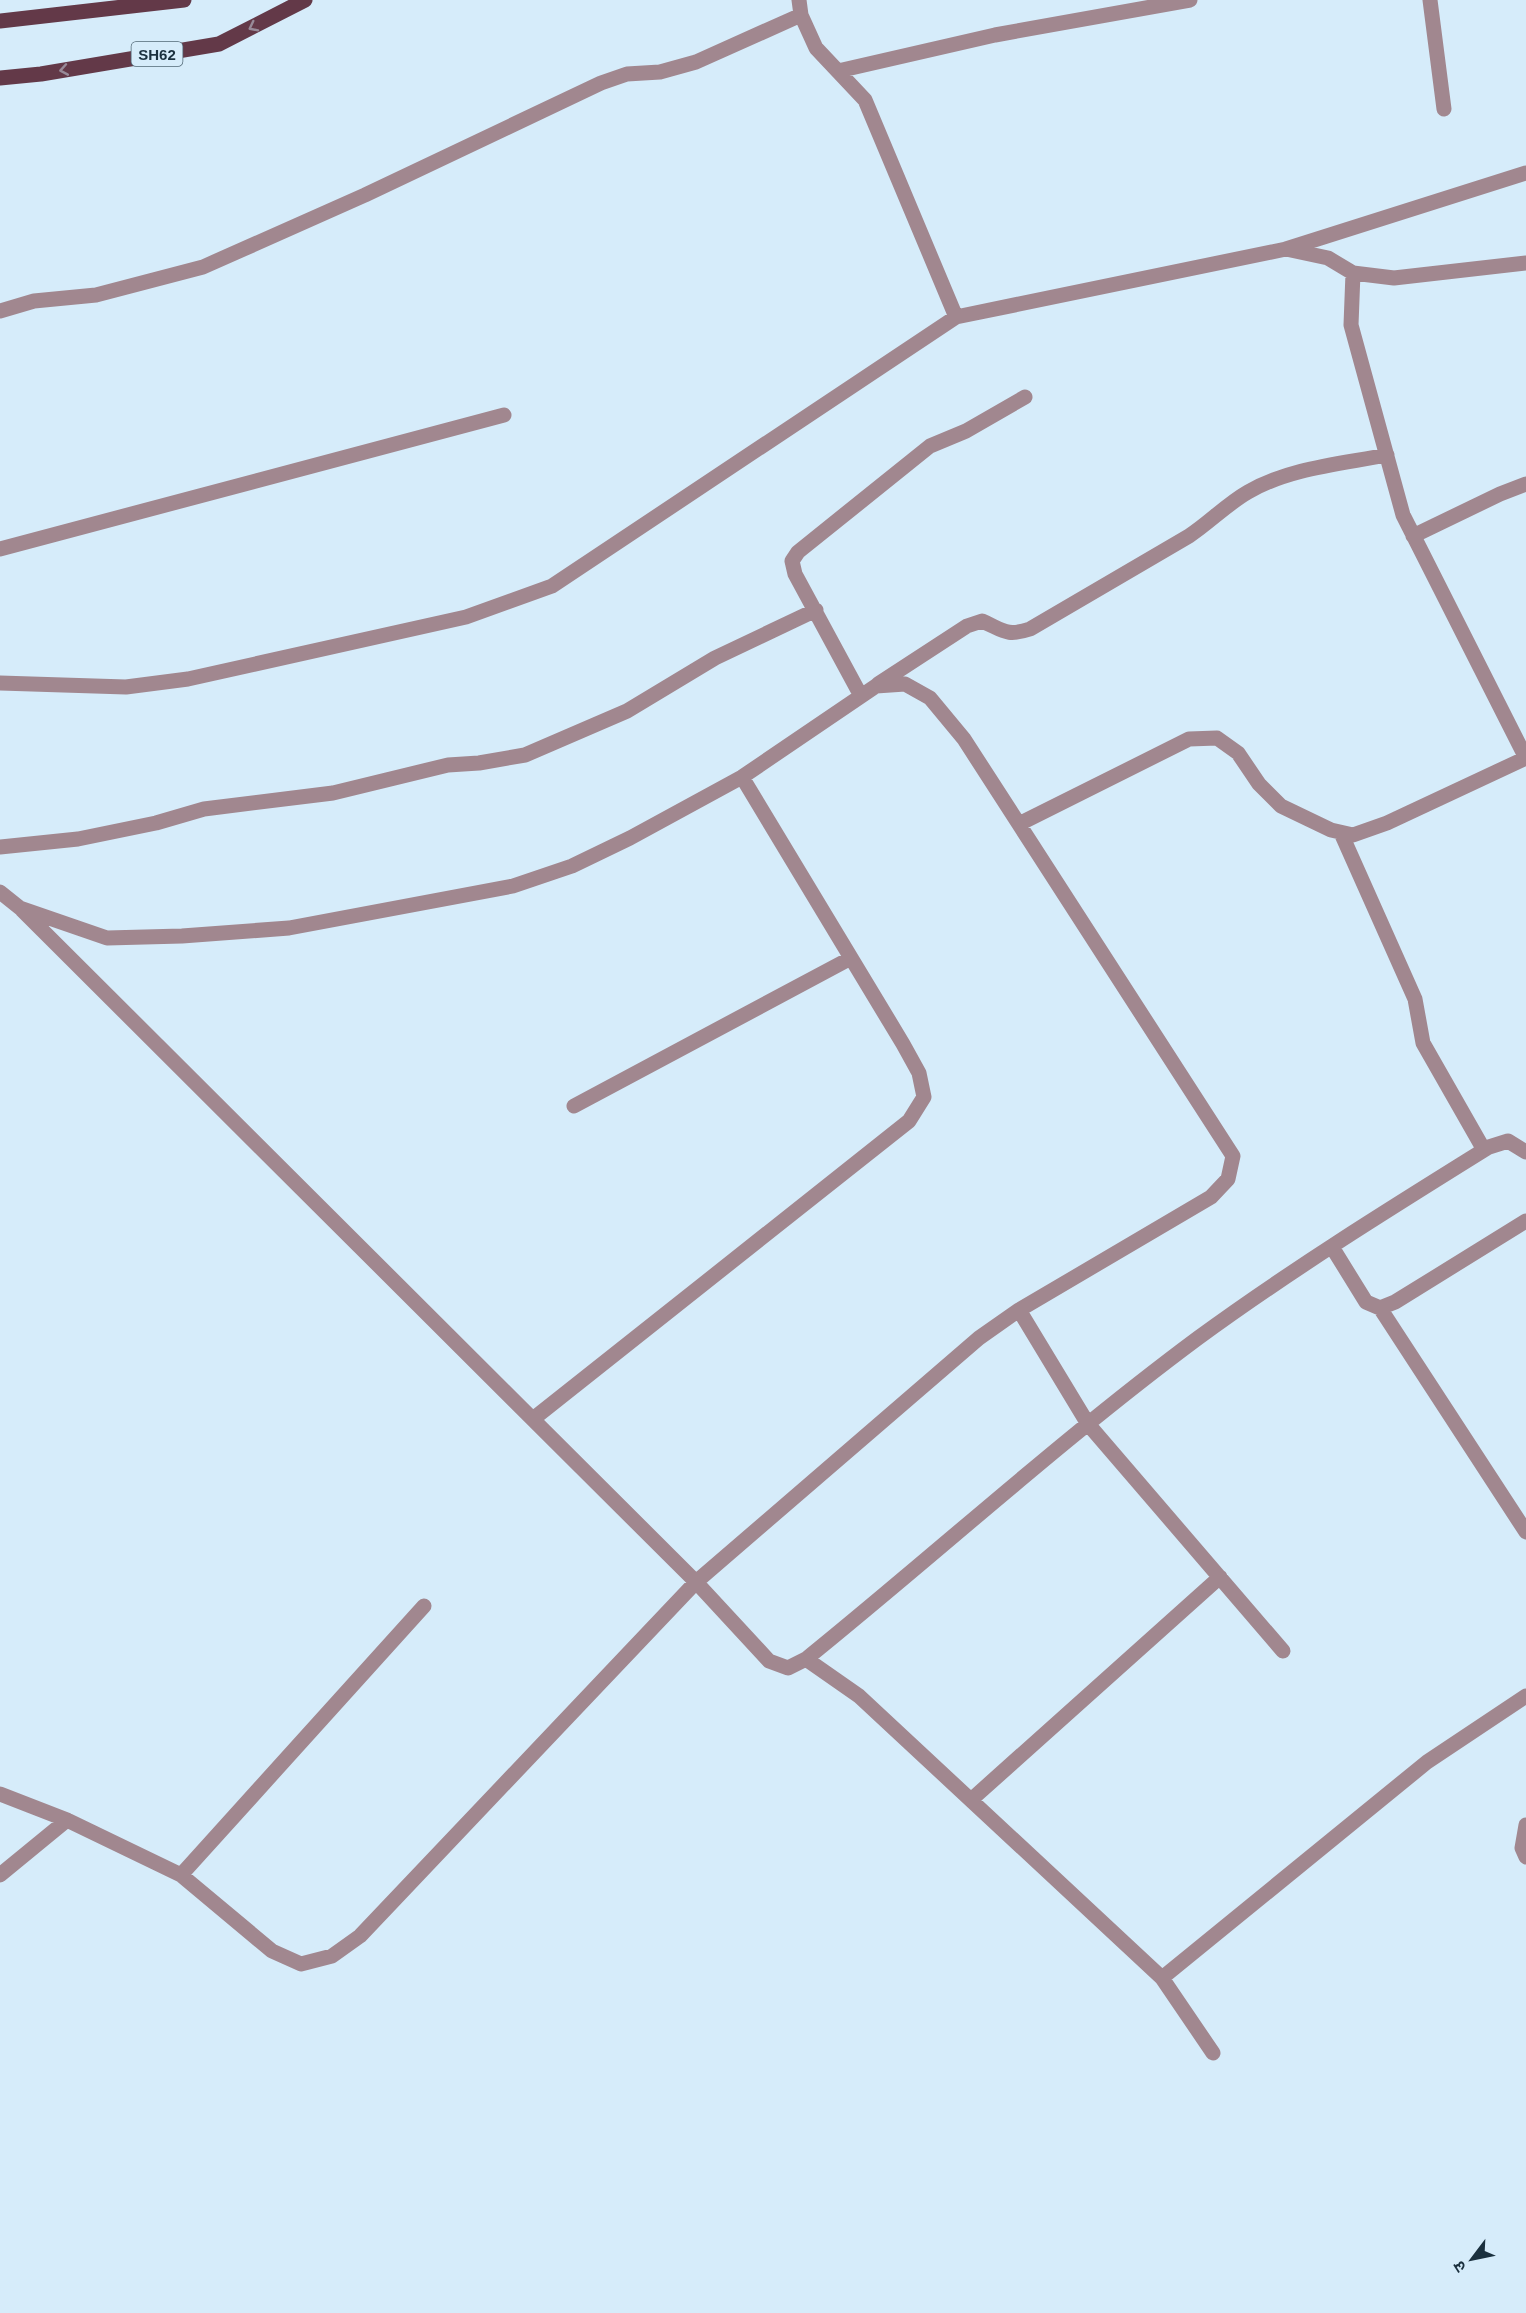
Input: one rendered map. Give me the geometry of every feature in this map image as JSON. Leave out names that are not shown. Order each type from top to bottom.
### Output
[{"type":"main road","points":[[0,21],[184,0]]},
{"type":"main road","name":"SH62","points":[[0,78],[41,74],[219,44],[305,0]]},
{"type":"street","points":[[838,71],[995,35],[1190,0]]},
{"type":"street","points":[[1430,0],[1444,109]]},
{"type":"street","points":[[0,311],[34,301],[96,295],[203,267],[264,242],[601,83],[627,74],[660,72],[696,62],[800,8],[816,48],[865,100],[956,317]]},
{"type":"street","points":[[0,683],[126,687],[188,679],[466,617],[506,604],[552,586],[956,317],[1287,249],[1526,173]]},
{"type":"street","points":[[1287,249],[1328,258],[1353,273],[1394,278],[1526,263]]},
{"type":"street","points":[[1019,824],[1189,739],[1217,738],[1238,753],[1259,784],[1281,806],[1341,833],[1353,835],[1387,823],[1526,758],[1403,515],[1351,325],[1353,273]]},
{"type":"street","points":[[861,696],[795,574],[792,561],[798,552],[864,500],[894,472],[930,446],[966,431],[1025,397]]},
{"type":"street","points":[[0,549],[504,415]]},
{"type":"street","points":[[20,908],[107,938],[182,936],[289,928],[513,886],[572,866],[630,838],[742,777],[967,626],[982,621],[1003,633],[1015,634],[1030,629],[1211,522],[1246,493],[1261,485],[1280,477],[1387,455]]},
{"type":"street","points":[[1413,536],[1526,484]]},
{"type":"street","points":[[0,846],[78,839],[156,823],[204,809],[333,793],[448,765],[479,763],[525,755],[627,711],[715,658],[816,610]]},
{"type":"street","points":[[0,1794],[67,1820],[181,1875],[272,1951],[301,1964],[332,1956],[360,1936],[696,1582],[980,1338],[1019,1310],[1211,1197],[1228,1179],[1233,1156],[964,739],[930,698],[905,684],[876,686]]},
{"type":"street","points":[[533,1419],[909,1120],[924,1097],[919,1073],[742,777]]},
{"type":"street","points":[[1341,833],[1415,999],[1423,1043],[1484,1150]]},
{"type":"street","points":[[0,892],[20,908],[533,1419],[696,1582],[769,1661],[788,1668],[806,1659],[1088,1424],[1199,1337],[1332,1247],[1484,1150],[1508,1141],[1526,1152]]},
{"type":"street","points":[[574,1106],[851,958]]},
{"type":"street","points":[[1380,1308],[1395,1302],[1526,1221]]},
{"type":"street","points":[[1332,1247],[1366,1302],[1380,1308],[1526,1532]]},
{"type":"street","points":[[1019,1310],[1088,1424],[1283,1651]]},
{"type":"street","points":[[971,1800],[1220,1577]]},
{"type":"street","points":[[181,1875],[424,1606]]},
{"type":"street","points":[[806,1659],[851,1690],[1162,1978],[1213,2053]]},
{"type":"street","points":[[1162,1978],[1427,1762],[1526,1696]]},
{"type":"street","points":[[0,1875],[67,1820]]},
{"type":"street","points":[[1526,1824],[1522,1848],[1526,1857]]}]
